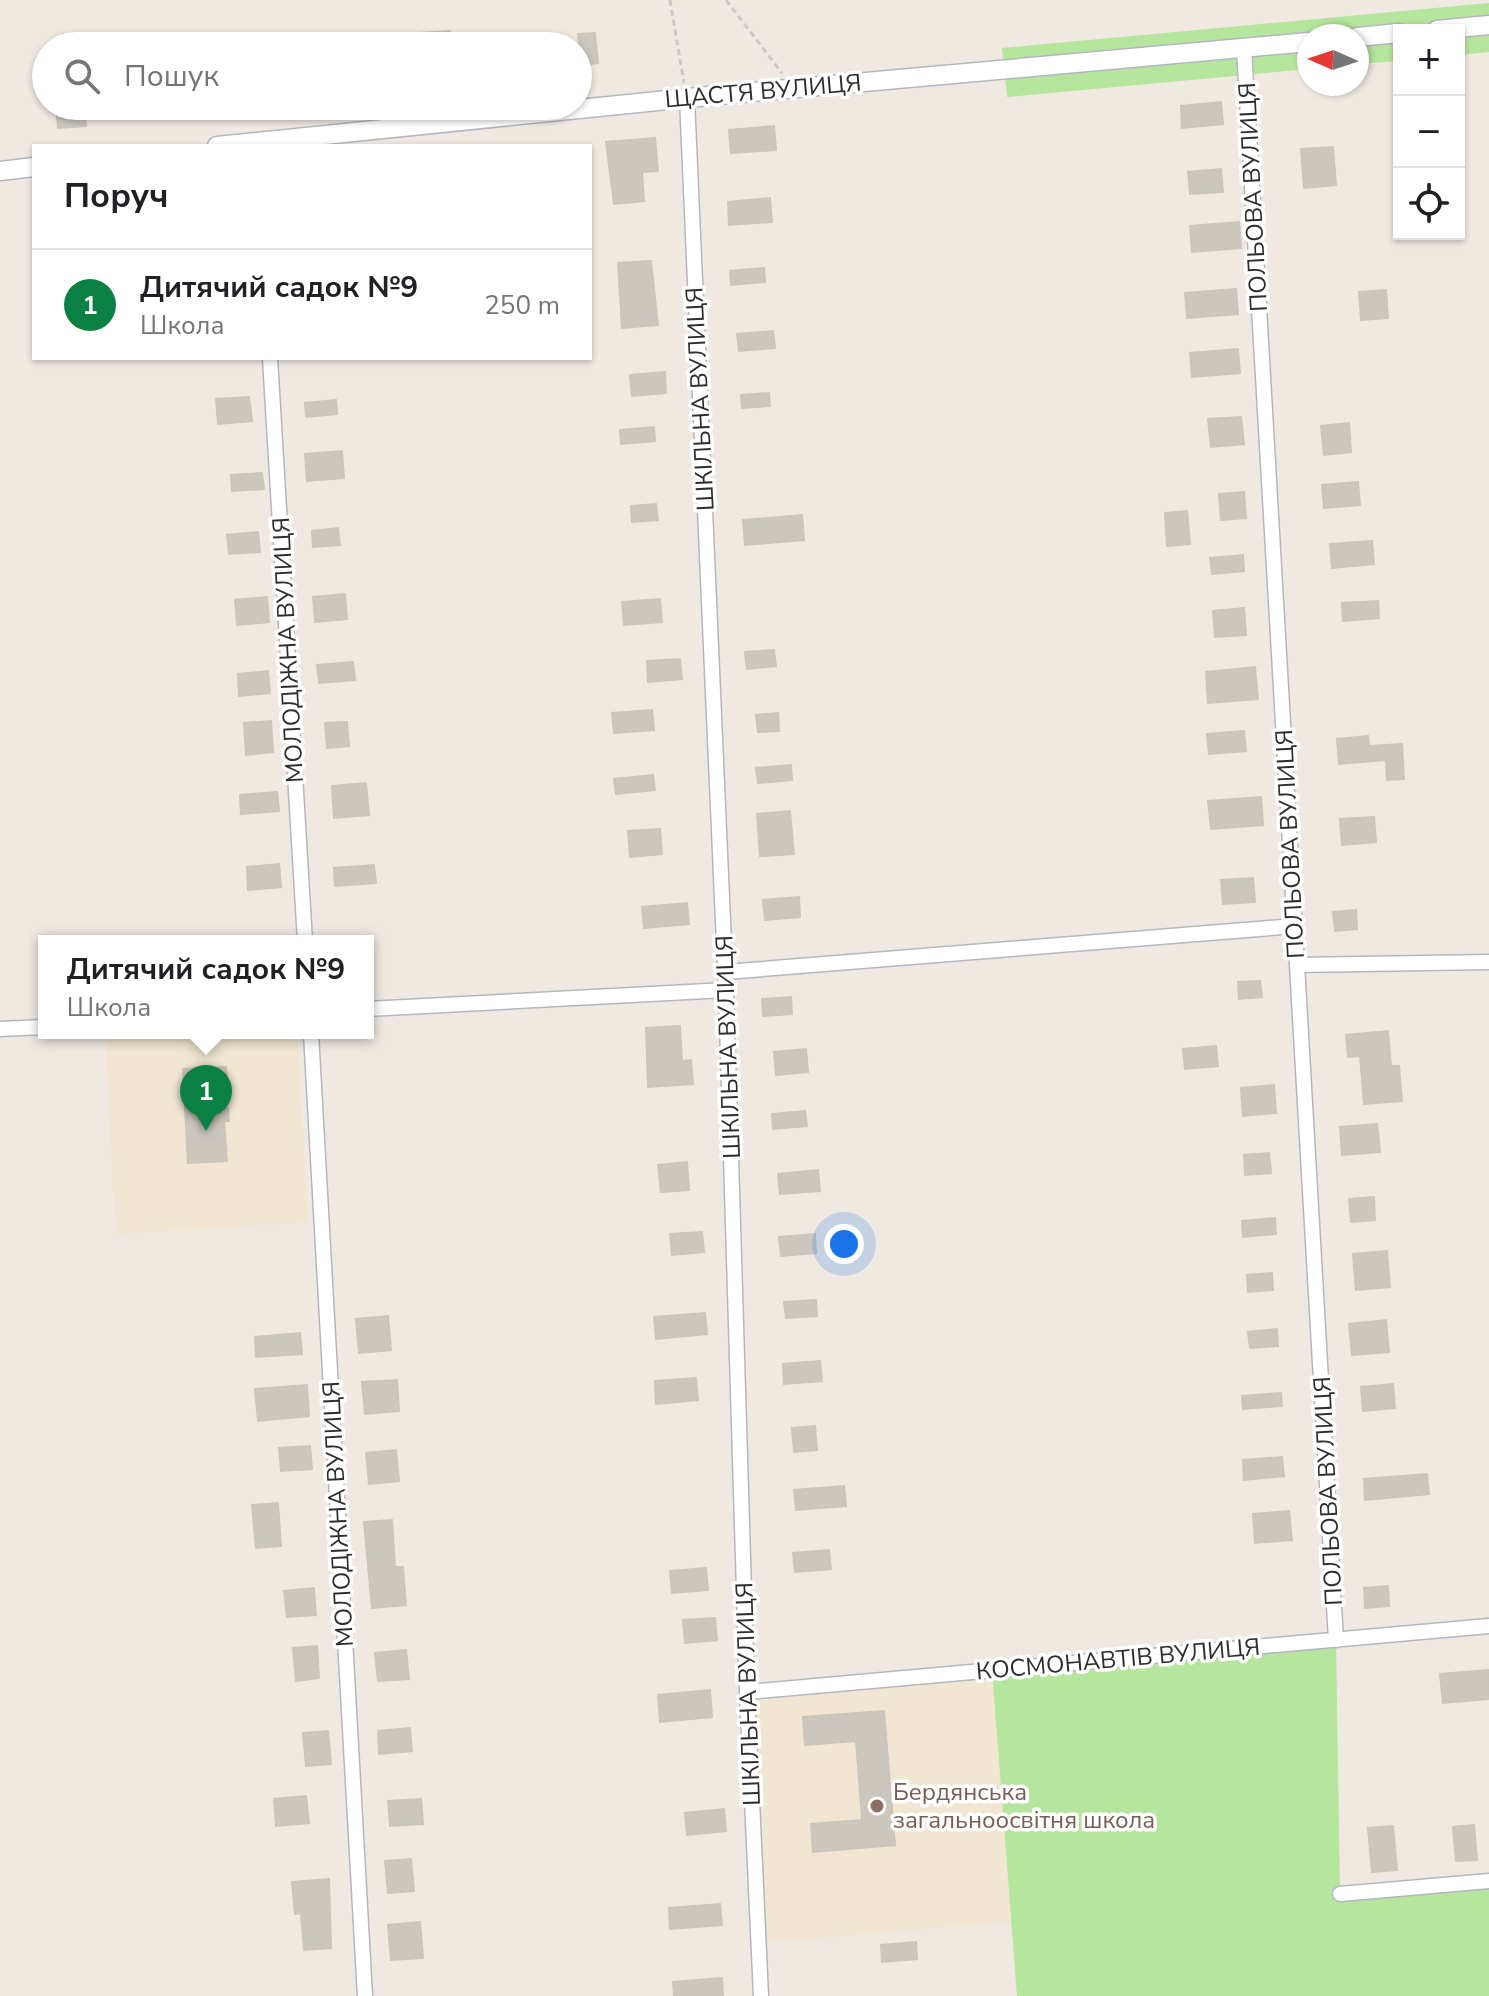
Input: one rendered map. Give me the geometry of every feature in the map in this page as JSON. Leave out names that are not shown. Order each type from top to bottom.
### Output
[{"type":"street","points":[[1465,27],[1489,25]]},
{"type":"street","points":[[1369,36],[1393,34]]},
{"type":"street","name":"ЩАСТЯ ВУЛИЦЯ","points":[[592,108],[1297,43]]},
{"type":"street","name":"ПОЛЬОВА ВУЛИЦЯ","points":[[1244,48],[1336,1640]]},
{"type":"street","name":"ШКІЛЬНА ВУЛИЦЯ","points":[[687,98],[726,972],[747,1692],[761,1996]]},
{"type":"street","name":"ЩАСТЯ ВУЛИЦЯ","points":[[258,144],[482,120]]},
{"type":"street","points":[[0,171],[32,167]]},
{"type":"street","name":"МОЛОДІЖНА ВУЛИЦЯ","points":[[270,360],[305,935]]},
{"type":"street","points":[[726,972],[1295,926]]},
{"type":"street","points":[[1297,965],[1489,962]]},
{"type":"street","points":[[374,1009],[726,990]]},
{"type":"street","points":[[0,1029],[38,1027]]},
{"type":"street","name":"МОЛОДІЖНА ВУЛИЦЯ","points":[[311,1039],[365,1996]]},
{"type":"street","name":"КОСМОНАВТІВ ВУЛИЦЯ","points":[[747,1692],[1489,1626]]},
{"type":"street","points":[[1340,1894],[1489,1881]]},
{"type":"path","points":[[670,0],[687,98]]},
{"type":"path","points":[[726,0],[793,88]]},
{"type":"shaded area","points":[[297,1039],[308,1222],[116,1234],[105,1040]]},
{"type":"shaded area","name":"Бердянська загальноосвітня школа","points":[[992,1670],[1011,1921],[758,1943],[747,1692]]},
{"type":"green space","points":[[1489,3],[1489,52],[1465,54],[1465,24],[1393,24],[1393,61],[1369,63],[1369,24],[1297,24],[1297,70],[1007,97],[1002,48]]},
{"type":"green space","points":[[1336,1640],[1340,1894],[1489,1881],[1489,1996],[1017,1996],[992,1670]]},
{"type":"building","points":[[592,33],[595,33],[598,63],[592,64]]},
{"type":"building","points":[[1221,102],[1223,124],[1182,128],[1181,106]]},
{"type":"building","points":[[57,120],[85,120],[86,126],[58,128]]},
{"type":"building","points":[[774,126],[776,150],[731,153],[729,130]]},
{"type":"building","points":[[655,138],[658,171],[642,172],[644,201],[614,204],[606,142]]},
{"type":"building","points":[[1333,147],[1336,185],[1304,188],[1301,149]]},
{"type":"building","points":[[1221,169],[1223,192],[1190,194],[1188,172]]},
{"type":"building","points":[[770,198],[772,222],[729,225],[728,202]]},
{"type":"building","points":[[1239,222],[1241,248],[1192,252],[1190,226]]},
{"type":"building","points":[[651,261],[658,325],[622,328],[618,263]]},
{"type":"building","points":[[764,268],[765,282],[731,285],[730,271]]},
{"type":"building","points":[[1236,289],[1238,314],[1187,318],[1185,293]]},
{"type":"building","points":[[1386,290],[1388,318],[1361,320],[1359,292]]},
{"type":"building","points":[[773,331],[775,348],[739,351],[737,334]]},
{"type":"building","points":[[1238,349],[1240,373],[1192,377],[1190,353]]},
{"type":"building","points":[[665,372],[666,393],[632,396],[630,375]]},
{"type":"building","points":[[769,393],[770,406],[742,408],[741,395]]},
{"type":"building","points":[[249,397],[252,421],[218,424],[216,399]]},
{"type":"building","points":[[336,400],[337,414],[306,417],[305,403]]},
{"type":"building","points":[[1241,417],[1244,444],[1211,447],[1208,419]]},
{"type":"building","points":[[1349,423],[1351,452],[1324,455],[1321,426]]},
{"type":"building","points":[[654,427],[655,441],[621,444],[620,430]]},
{"type":"building","points":[[342,451],[344,478],[307,481],[305,454]]},
{"type":"building","points":[[262,473],[264,489],[232,491],[231,475]]},
{"type":"building","points":[[1358,482],[1360,505],[1324,508],[1322,485]]},
{"type":"building","points":[[1244,492],[1246,518],[1221,520],[1219,494]]},
{"type":"building","points":[[656,504],[658,520],[632,522],[631,506]]},
{"type":"building","points":[[1187,511],[1190,544],[1167,546],[1165,513]]},
{"type":"building","points":[[802,515],[804,540],[745,545],[743,520]]},
{"type":"building","points":[[338,528],[340,545],[313,547],[312,531]]},
{"type":"building","points":[[258,532],[260,552],[229,554],[227,535]]},
{"type":"building","points":[[1372,541],[1374,564],[1332,568],[1330,544]]},
{"type":"building","points":[[1243,555],[1244,571],[1212,574],[1210,558]]},
{"type":"building","points":[[345,594],[347,619],[315,622],[313,597]]},
{"type":"building","points":[[267,597],[269,622],[237,625],[235,600]]},
{"type":"building","points":[[660,599],[662,622],[624,625],[622,602]]},
{"type":"building","points":[[1378,601],[1379,618],[1343,621],[1342,603]]},
{"type":"building","points":[[1244,608],[1246,635],[1215,637],[1213,611]]},
{"type":"building","points":[[774,650],[776,666],[747,669],[745,652]]},
{"type":"building","points":[[680,659],[682,679],[648,682],[647,661]]},
{"type":"building","points":[[353,662],[355,680],[319,683],[317,665]]},
{"type":"building","points":[[1255,667],[1258,699],[1208,703],[1206,672]]},
{"type":"building","points":[[268,671],[270,693],[239,696],[238,674]]},
{"type":"building","points":[[652,710],[654,730],[614,733],[612,713]]},
{"type":"building","points":[[778,713],[779,731],[758,732],[756,715]]},
{"type":"building","points":[[271,721],[273,752],[246,755],[244,723]]},
{"type":"building","points":[[347,722],[349,746],[327,748],[325,723]]},
{"type":"building","points":[[1244,731],[1246,751],[1209,754],[1207,734]]},
{"type":"building","points":[[1368,736],[1369,746],[1402,744],[1404,779],[1387,780],[1386,760],[1339,764],[1337,739]]},
{"type":"building","points":[[791,765],[792,780],[758,783],[756,768]]},
{"type":"building","points":[[653,775],[655,790],[616,794],[614,779]]},
{"type":"building","points":[[366,783],[369,815],[334,818],[332,786]]},
{"type":"building","points":[[277,792],[279,811],[241,814],[240,795]]},
{"type":"building","points":[[1261,797],[1263,825],[1211,829],[1208,801]]},
{"type":"building","points":[[790,811],[794,854],[760,856],[757,814]]},
{"type":"building","points":[[1374,817],[1376,842],[1342,845],[1340,819]]},
{"type":"building","points":[[660,829],[662,854],[630,857],[628,831]]},
{"type":"building","points":[[279,864],[281,887],[248,890],[247,867]]},
{"type":"building","points":[[374,865],[376,883],[335,886],[334,868]]},
{"type":"building","points":[[1253,878],[1255,902],[1223,904],[1221,880]]},
{"type":"building","points":[[799,897],[800,917],[765,920],[763,900]]},
{"type":"building","points":[[687,903],[689,924],[644,928],[642,907]]},
{"type":"building","points":[[1356,910],[1357,929],[1335,931],[1333,912]]},
{"type":"building","points":[[1260,981],[1262,997],[1239,999],[1238,982]]},
{"type":"building","points":[[791,997],[792,1014],[763,1016],[762,999]]},
{"type":"building","points":[[680,1026],[682,1061],[691,1060],[693,1084],[648,1087],[646,1028]]},
{"type":"building","points":[[1388,1031],[1391,1066],[1399,1066],[1402,1101],[1364,1104],[1360,1056],[1348,1057],[1346,1035]]},
{"type":"building","points":[[1216,1046],[1218,1066],[1185,1069],[1183,1049]]},
{"type":"building","points":[[806,1049],[808,1072],[776,1075],[774,1052]]},
{"type":"building","points":[[226,1067],[227,1079],[222,1080],[224,1108],[228,1108],[229,1121],[224,1121],[227,1161],[188,1163],[183,1069]]},
{"type":"building","points":[[1274,1085],[1276,1113],[1243,1116],[1241,1088]]},
{"type":"building","points":[[805,1111],[807,1126],[773,1129],[772,1114]]},
{"type":"building","points":[[1377,1124],[1380,1152],[1342,1155],[1340,1127]]},
{"type":"building","points":[[1269,1153],[1271,1173],[1245,1175],[1244,1155]]},
{"type":"building","points":[[687,1162],[689,1190],[661,1192],[658,1165]]},
{"type":"building","points":[[818,1170],[820,1191],[780,1194],[778,1174]]},
{"type":"building","points":[[1374,1197],[1375,1220],[1351,1222],[1349,1199]]},
{"type":"building","points":[[1275,1218],[1276,1234],[1243,1237],[1242,1221]]},
{"type":"building","points":[[702,1232],[704,1252],[672,1255],[670,1234]]},
{"type":"building","points":[[815,1234],[816,1253],[781,1256],[779,1237]]},
{"type":"building","points":[[1387,1251],[1390,1287],[1356,1290],[1353,1254]]},
{"type":"building","points":[[1272,1273],[1273,1290],[1248,1292],[1247,1275]]},
{"type":"building","points":[[816,1300],[817,1316],[786,1318],[784,1302]]},
{"type":"building","points":[[705,1313],[707,1334],[656,1339],[654,1317]]},
{"type":"building","points":[[388,1316],[391,1350],[359,1353],[356,1319]]},
{"type":"building","points":[[1386,1320],[1389,1352],[1352,1355],[1349,1324]]},
{"type":"building","points":[[1277,1329],[1278,1346],[1250,1348],[1248,1332]]},
{"type":"building","points":[[300,1333],[302,1354],[256,1357],[255,1337]]},
{"type":"building","points":[[820,1361],[822,1381],[784,1384],[783,1364]]},
{"type":"building","points":[[696,1378],[698,1400],[656,1404],[655,1381]]},
{"type":"building","points":[[397,1380],[399,1411],[365,1414],[362,1382]]},
{"type":"building","points":[[1393,1384],[1395,1408],[1363,1411],[1361,1387]]},
{"type":"building","points":[[307,1385],[309,1416],[258,1421],[255,1389]]},
{"type":"building","points":[[1281,1393],[1282,1406],[1243,1409],[1242,1396]]},
{"type":"building","points":[[815,1426],[817,1450],[794,1452],[792,1428]]},
{"type":"building","points":[[310,1446],[312,1469],[281,1471],[279,1448]]},
{"type":"building","points":[[396,1450],[399,1481],[369,1484],[366,1453]]},
{"type":"building","points":[[1282,1457],[1284,1476],[1244,1480],[1243,1460]]},
{"type":"building","points":[[1427,1474],[1429,1494],[1365,1500],[1364,1479]]},
{"type":"building","points":[[844,1486],[846,1506],[796,1510],[794,1490]]},
{"type":"building","points":[[278,1503],[281,1546],[256,1548],[252,1505]]},
{"type":"building","points":[[1289,1511],[1292,1540],[1255,1543],[1253,1514]]},
{"type":"building","points":[[392,1520],[395,1567],[403,1567],[406,1605],[372,1608],[364,1522]]},
{"type":"building","points":[[829,1550],[831,1569],[795,1572],[793,1553]]},
{"type":"building","points":[[706,1568],[708,1590],[672,1593],[670,1571]]},
{"type":"building","points":[[1388,1586],[1389,1606],[1365,1608],[1364,1588]]},
{"type":"building","points":[[314,1588],[316,1615],[287,1617],[284,1591]]},
{"type":"building","points":[[715,1618],[717,1640],[685,1643],[683,1620]]},
{"type":"building","points":[[317,1646],[319,1678],[296,1681],[293,1648]]},
{"type":"building","points":[[406,1650],[409,1679],[378,1681],[375,1653]]},
{"type":"building","points":[[1489,1670],[1489,1699],[1443,1703],[1440,1674]]},
{"type":"building","points":[[710,1690],[712,1717],[660,1722],[658,1695]]},
{"type":"building","points":[[884,1711],[895,1845],[813,1852],[811,1824],[862,1820],[856,1741],[805,1745],[803,1717]]},
{"type":"building","points":[[410,1728],[412,1751],[379,1754],[378,1731]]},
{"type":"building","points":[[328,1731],[331,1764],[306,1766],[303,1733]]},
{"type":"building","points":[[306,1796],[309,1823],[276,1826],[274,1799]]},
{"type":"building","points":[[421,1799],[423,1824],[390,1826],[388,1801]]},
{"type":"building","points":[[724,1809],[726,1831],[687,1835],[685,1813]]},
{"type":"building","points":[[1474,1825],[1477,1860],[1456,1861],[1453,1827]]},
{"type":"building","points":[[1393,1826],[1397,1870],[1372,1872],[1368,1828]]},
{"type":"building","points":[[411,1859],[414,1891],[388,1893],[385,1861]]},
{"type":"building","points":[[329,1879],[331,1948],[304,1950],[301,1913],[295,1914],[292,1882]]},
{"type":"building","points":[[720,1904],[722,1925],[670,1929],[669,1908]]},
{"type":"building","points":[[420,1922],[423,1958],[391,1960],[388,1925]]},
{"type":"building","points":[[916,1942],[917,1959],[882,1962],[881,1945]]},
{"type":"building","points":[[722,1978],[723,1996],[674,1996],[673,1982]]},
{"type":"place","name":"Дитячий садок №9","points":[[206,1131]]},
{"type":"place","name":"Бердянська загальноосвітня школа","points":[[877,1806]]}]
